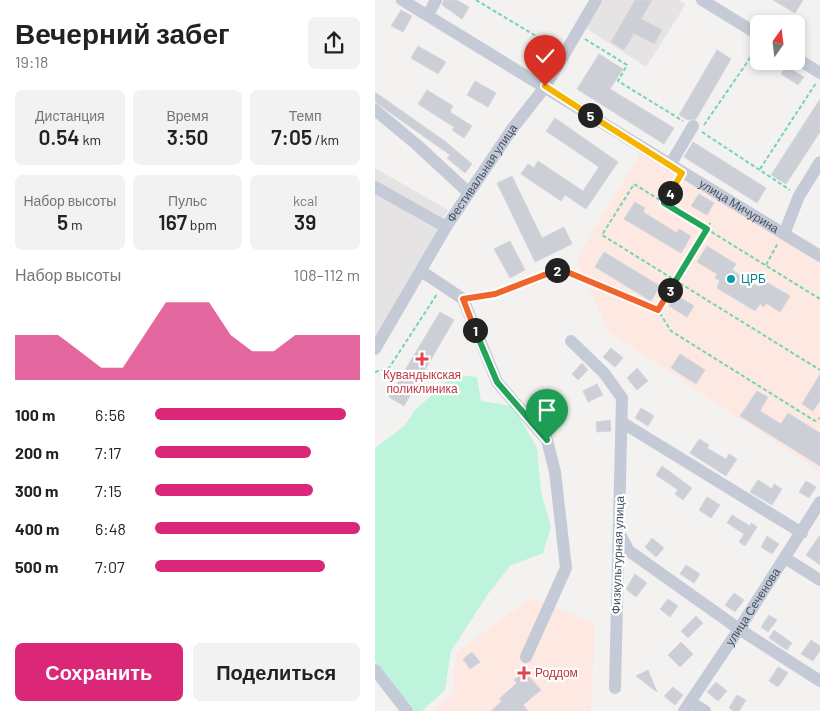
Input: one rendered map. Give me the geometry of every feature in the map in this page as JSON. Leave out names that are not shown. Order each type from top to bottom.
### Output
[{"type":"street","name":"улица Мичурина","points":[[402,0],[820,256]]},
{"type":"street","points":[[427,16],[436,0]]},
{"type":"street","name":"Фестивальная улица","points":[[375,349],[446,227],[545,86],[596,0]]},
{"type":"street","points":[[702,0],[750,29]]},
{"type":"street","points":[[805,64],[820,73]]},
{"type":"street","points":[[375,110],[416,144],[469,193]]},
{"type":"street","points":[[669,165],[693,126]]},
{"type":"street","points":[[784,234],[799,196],[820,162]]},
{"type":"street","points":[[375,188],[446,227]]},
{"type":"street","points":[[421,271],[441,287],[463,299],[497,382],[547,440],[555,472],[566,568],[526,656]]},
{"type":"street","name":"Физкультурная улица","points":[[571,341],[604,372],[622,398],[623,422],[615,688]]},
{"type":"street","points":[[623,422],[801,532]]},
{"type":"street","name":"улица Сеченова","points":[[687,706],[739,630],[820,502]]},
{"type":"street","points":[[620,535],[629,551],[739,630],[820,681]]},
{"type":"street","points":[[785,558],[820,580]]},
{"type":"street","points":[[375,670],[407,711]]},
{"type":"street","points":[[687,706],[705,711]]},
{"type":"path","points":[[477,0],[564,54]]},
{"type":"path","points":[[576,33],[627,65],[618,81],[693,126]]},
{"type":"path","points":[[750,58],[699,131],[761,169],[799,196]]},
{"type":"path","points":[[761,169],[820,78]]},
{"type":"path","points":[[664,203],[682,173]]},
{"type":"path","points":[[820,299],[633,184],[603,235],[820,370]]},
{"type":"path","points":[[658,310],[711,222]]},
{"type":"path","points":[[766,265],[784,234]]},
{"type":"path","points":[[463,299],[495,294],[560,269],[658,310],[671,331],[815,421],[820,418]]},
{"type":"path","points":[[375,372],[389,368],[441,287]]},
{"type":"shaded area","points":[[603,0],[678,0],[686,4],[646,67],[586,28]]},
{"type":"shaded area","points":[[641,153],[820,262],[820,472],[608,331],[576,259]]},
{"type":"shaded area","points":[[375,168],[448,210],[375,339]]},
{"type":"shaded area","name":"Роддом","points":[[531,598],[595,623],[591,711],[432,711],[453,694],[456,652]]},
{"type":"green space","points":[[454,375],[477,377],[481,401],[513,406],[537,448],[541,492],[551,527],[543,553],[510,566],[488,594],[451,651],[445,690],[422,711],[414,711],[375,661],[375,448],[404,426],[415,410]]},
{"type":"building","points":[[444,0],[457,0],[469,7],[462,19],[442,5]]},
{"type":"building","points":[[635,0],[652,0],[641,19],[662,30],[654,44],[634,33],[624,50],[611,42]]},
{"type":"building","points":[[773,0],[803,0],[795,13]]},
{"type":"building","points":[[401,10],[412,16],[403,32],[391,26]]},
{"type":"building","points":[[418,46],[446,62],[438,74],[411,58]]},
{"type":"building","points":[[717,50],[731,59],[696,119],[688,120],[679,115]]},
{"type":"building","points":[[599,54],[623,69],[610,89],[674,128],[664,144],[577,89]]},
{"type":"building","points":[[784,70],[793,70],[804,77],[798,85],[781,74]]},
{"type":"building","points":[[475,81],[496,93],[488,107],[467,95]]},
{"type":"building","points":[[427,90],[453,106],[450,112],[472,126],[464,138],[452,130],[454,127],[418,104]]},
{"type":"building","points":[[375,92],[446,142],[472,164],[465,173],[447,158],[450,155],[375,102]]},
{"type":"building","points":[[820,99],[820,132],[786,184],[771,175]]},
{"type":"building","points":[[555,118],[618,162],[586,209],[565,195],[561,201],[521,174],[528,164],[534,168],[538,161],[583,191],[599,167],[546,131]]},
{"type":"building","points":[[693,142],[766,188],[757,203],[684,157]]},
{"type":"building","points":[[512,176],[542,238],[564,227],[572,244],[535,262],[497,183]]},
{"type":"building","points":[[699,194],[714,203],[707,215],[691,206]]},
{"type":"building","points":[[635,202],[645,208],[643,212],[677,233],[679,229],[691,236],[681,253],[624,219]]},
{"type":"building","points":[[510,241],[525,270],[510,278],[494,249]]},
{"type":"building","name":"ЦРБ","points":[[707,246],[736,264],[732,270],[759,287],[763,280],[790,296],[780,312],[766,303],[764,307],[760,304],[755,311],[717,288],[720,281],[715,278],[717,274],[697,262]]},
{"type":"building","points":[[604,252],[660,286],[651,301],[595,267]]},
{"type":"building","points":[[676,295],[694,306],[687,317],[669,306]]},
{"type":"building","name":"Кувандыкская поликлиника","points":[[440,312],[454,320],[404,406],[389,397]]},
{"type":"building","points":[[611,348],[623,358],[615,367],[603,357]]},
{"type":"building","points":[[680,354],[705,370],[696,384],[671,368]]},
{"type":"building","points":[[582,363],[588,370],[578,380],[572,374]]},
{"type":"building","points":[[637,368],[648,381],[637,390],[627,378]]},
{"type":"building","points":[[820,374],[820,401],[813,411],[802,404]]},
{"type":"building","points":[[597,384],[603,395],[588,402],[583,391]]},
{"type":"building","points":[[757,391],[768,397],[760,411],[781,424],[788,413],[820,433],[820,466],[740,416]]},
{"type":"building","points":[[641,408],[654,416],[648,426],[635,418]]},
{"type":"building","points":[[610,420],[611,431],[597,432],[596,422]]},
{"type":"building","points":[[699,439],[709,445],[707,448],[726,459],[729,454],[737,459],[726,476],[690,453]]},
{"type":"building","points":[[662,466],[692,488],[683,500],[675,494],[678,490],[656,475]]},
{"type":"building","points":[[758,480],[772,489],[774,484],[782,489],[772,505],[750,492]]},
{"type":"building","points":[[806,481],[816,487],[809,498],[799,492]]},
{"type":"building","points":[[707,497],[720,505],[711,518],[699,510]]},
{"type":"building","points":[[732,515],[750,526],[751,523],[757,527],[745,546],[739,542],[744,534],[727,523]]},
{"type":"building","points":[[820,535],[820,565],[806,555]]},
{"type":"building","points":[[767,536],[779,544],[772,554],[761,547]]},
{"type":"building","points":[[652,538],[664,548],[656,557],[645,547]]},
{"type":"building","points":[[686,565],[700,574],[694,583],[680,574]]},
{"type":"building","points":[[635,574],[647,583],[636,597],[626,589]]},
{"type":"building","points":[[734,593],[744,600],[735,612],[725,605]]},
{"type":"building","points":[[668,599],[678,606],[670,617],[660,609]]},
{"type":"building","points":[[769,615],[777,620],[768,632],[761,627]]},
{"type":"building","points":[[696,616],[703,623],[688,638],[681,631]]},
{"type":"building","points":[[774,630],[792,643],[787,650],[769,638]]},
{"type":"building","points":[[811,640],[820,646],[820,651],[813,661],[801,654]]},
{"type":"building","points":[[681,642],[693,654],[680,667],[668,655]]},
{"type":"building","points":[[472,652],[480,662],[470,669],[463,659]]},
{"type":"building","points":[[778,667],[788,673],[778,687],[769,681]]},
{"type":"building","points":[[648,670],[657,692],[636,676]]},
{"type":"building","points":[[524,671],[541,690],[523,705],[528,711],[491,711],[502,701],[499,699],[517,683],[514,680]]},
{"type":"building","points":[[716,682],[727,691],[718,701],[707,692]]},
{"type":"building","points":[[673,687],[683,695],[675,705],[664,696]]},
{"type":"building","points":[[737,695],[746,700],[739,711],[734,711],[729,708]]},
{"type":"place","name":"ЦРБ","points":[[731,279]]},
{"type":"place","name":"Кувандыкская поликлиника","points":[[422,359]]},
{"type":"place","name":"Роддом","points":[[524,673]]},
{"type":"route","points":[[545,86],[682,173],[664,203],[707,229],[658,310],[560,269],[495,294],[463,299],[497,382],[547,440]]}]
